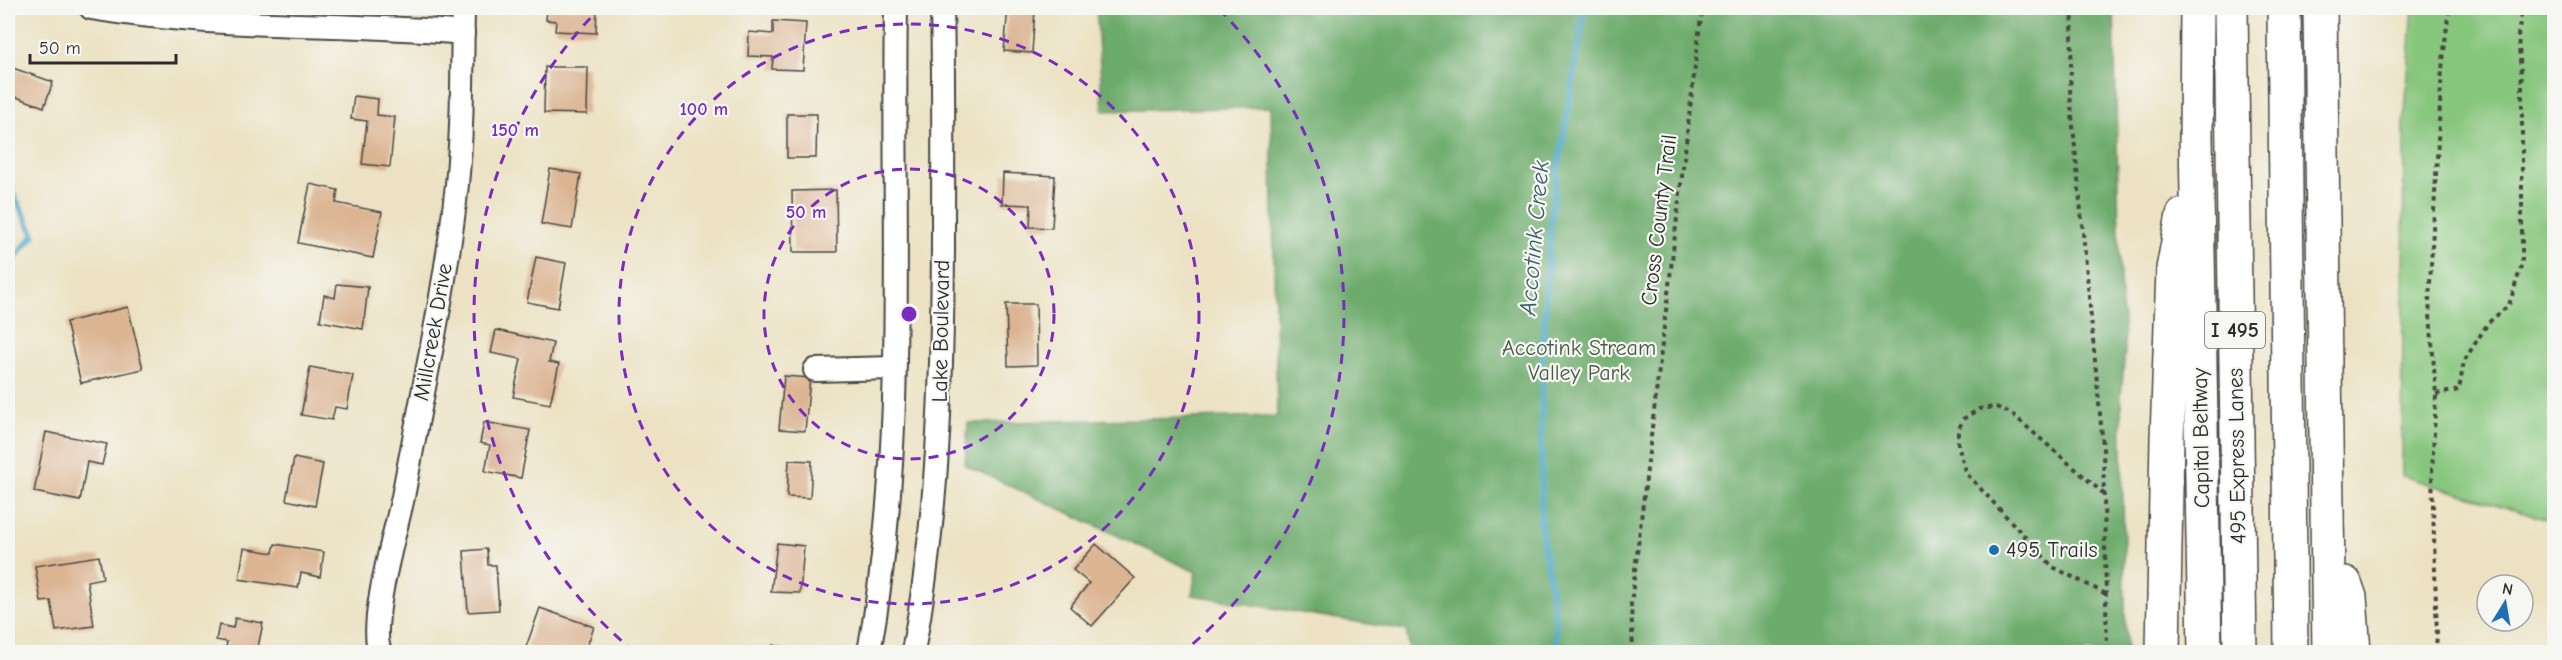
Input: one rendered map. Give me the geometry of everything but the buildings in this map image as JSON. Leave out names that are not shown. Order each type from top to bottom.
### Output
[{"type":"highway","name":"Capital Beltway","points":[[2197,8],[2196,137],[2205,652]]},
{"type":"highway","name":"495 Express Lanes","points":[[2231,8],[2240,652]]},
{"type":"highway","name":"I 495","points":[[2284,8],[2291,652]]},
{"type":"highway","points":[[2320,8],[2329,652]]},
{"type":"highway","points":[[2163,652],[2167,438],[2174,269],[2196,137]]},
{"type":"highway","points":[[2328,530],[2350,597],[2354,652]]},
{"type":"street","points":[[91,8],[147,17],[197,21],[402,27],[463,33]]},
{"type":"street","name":"Millcreek Drive","points":[[380,652],[376,635],[378,615],[399,519],[451,236],[461,129],[463,8]]},
{"type":"street","name":"Lake Boulevard","points":[[869,652],[885,547],[892,464],[896,8]]},
{"type":"street","name":"Lake Boulevard","points":[[913,652],[925,586],[938,470],[942,341],[942,8]]},
{"type":"street","points":[[815,370],[894,368]]},
{"type":"path","name":"Cross County Trail","points":[[1633,652],[1631,604],[1633,583],[1702,8]]},
{"type":"path","points":[[2073,8],[2070,94],[2101,426],[2108,595],[2107,652]]},
{"type":"path","points":[[2434,652],[2437,637],[2432,472],[2436,394],[2429,301],[2442,69],[2449,8]]},
{"type":"path","points":[[2436,394],[2459,390],[2463,362],[2488,323],[2509,305],[2522,264],[2522,83],[2518,36],[2522,8]]},
{"type":"path","points":[[2104,494],[2011,413],[1996,407],[1979,409],[1963,419],[1958,431],[1958,446],[1967,474],[2053,567],[2108,595]]},
{"type":"green space","name":"Accotink Stream Valley Park","points":[[1096,8],[2114,8],[2120,278],[2125,350],[2121,396],[2126,652],[1410,652],[1406,630],[1192,595],[1196,572],[965,465],[968,423],[1277,416],[1271,107],[1103,111]]},
{"type":"green space","points":[[2413,8],[2554,8],[2554,522],[2402,476],[2404,124]]},
{"type":"waterway","name":"Accotink Creek","points":[[1556,652],[1556,622],[1541,528],[1542,359],[1552,205],[1585,8]]},
{"type":"waterway","points":[[8,192],[14,195],[34,235],[8,266]]},
{"type":"place","name":"495 Trails","points":[[1994,550]]}]
